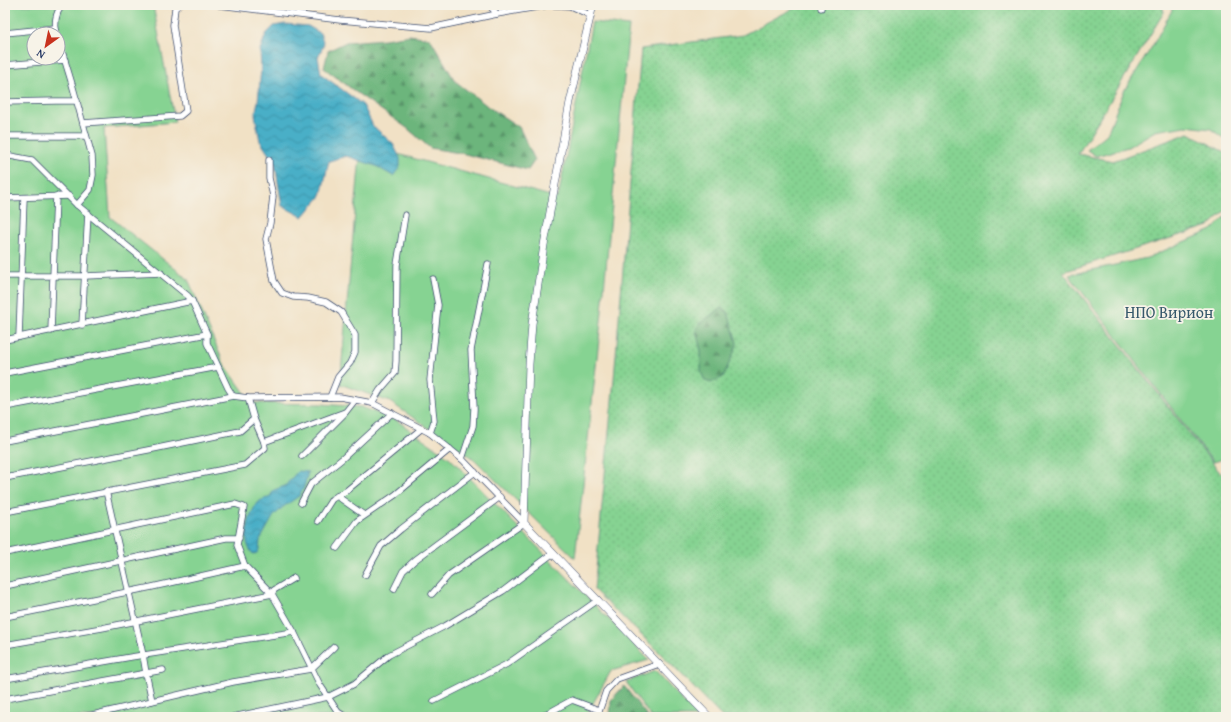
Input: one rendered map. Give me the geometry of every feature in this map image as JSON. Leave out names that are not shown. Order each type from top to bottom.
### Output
[{"type":"street","points":[[55,26],[55,14],[62,5]]},
{"type":"street","points":[[83,123],[180,116],[186,111],[173,24],[175,8],[179,5]]},
{"type":"street","points":[[219,5],[340,20],[431,28],[549,5]]},
{"type":"street","points":[[489,5],[497,14]]},
{"type":"street","points":[[553,5],[570,6],[590,15]]},
{"type":"street","points":[[524,523],[529,364],[532,324],[570,102],[593,5]]},
{"type":"street","points":[[5,32],[26,30]]},
{"type":"street","points":[[5,66],[26,64]]},
{"type":"street","points":[[66,64],[92,156],[93,176],[90,190],[77,205]]},
{"type":"street","points":[[5,102],[77,102]]},
{"type":"street","points":[[5,136],[86,136]]},
{"type":"street","points":[[5,155],[32,160],[77,205],[161,273],[192,301],[207,334],[207,343],[233,396]]},
{"type":"street","points":[[270,160],[269,178],[273,196],[270,223],[266,239],[274,281],[282,293],[293,297],[308,298],[326,302],[331,305],[341,312],[355,335],[355,352],[350,363],[338,377],[330,397]]},
{"type":"street","points":[[51,331],[56,196]]},
{"type":"street","points":[[5,198],[69,196]]},
{"type":"street","points":[[19,337],[24,198]]},
{"type":"street","points":[[82,325],[88,213]]},
{"type":"street","points":[[372,403],[380,390],[395,373],[397,265],[405,215]]},
{"type":"street","points":[[462,459],[473,426],[474,408],[471,350],[488,264]]},
{"type":"street","points":[[5,276],[85,276],[161,273]]},
{"type":"street","points":[[430,433],[434,421],[430,380],[438,305],[433,279]]},
{"type":"street","points":[[5,340],[192,301]]},
{"type":"street","points":[[5,373],[207,334]]},
{"type":"street","points":[[5,407],[218,367]]},
{"type":"street","points":[[5,441],[233,396],[248,398],[340,397],[372,403],[430,433],[462,459],[709,717]]},
{"type":"street","points":[[5,512],[245,465],[265,448],[248,398]]},
{"type":"street","points":[[302,456],[356,400]]},
{"type":"street","points":[[264,442],[346,412]]},
{"type":"street","points":[[301,503],[311,484],[342,459],[392,413]]},
{"type":"street","points":[[5,478],[240,431],[254,419]]},
{"type":"street","points":[[318,521],[332,499],[346,491],[422,429]]},
{"type":"street","points":[[337,548],[357,521],[395,495],[450,449]]},
{"type":"street","points":[[365,576],[381,546],[475,472]]},
{"type":"street","points":[[106,491],[136,621],[152,701]]},
{"type":"street","points":[[337,496],[364,515]]},
{"type":"street","points":[[394,589],[403,571],[415,560],[500,498]]},
{"type":"street","points":[[5,553],[236,504],[244,507],[237,545],[246,566],[272,594],[294,632],[311,669],[338,712],[346,717]]},
{"type":"street","points":[[432,594],[449,575],[524,523]]},
{"type":"street","points":[[5,586],[226,538],[239,538]]},
{"type":"street","points":[[233,717],[328,697],[354,684],[389,655],[445,626],[502,591],[552,554]]},
{"type":"street","points":[[5,617],[129,592],[246,566]]},
{"type":"street","points":[[5,645],[272,594],[274,590],[294,578]]},
{"type":"street","points":[[434,701],[507,664],[598,600]]},
{"type":"street","points":[[5,679],[143,655],[294,632]]},
{"type":"street","points":[[84,717],[233,682],[311,669],[334,647]]},
{"type":"street","points":[[597,717],[606,691],[617,679],[659,664]]},
{"type":"street","points":[[5,699],[163,670]]},
{"type":"street","points":[[541,717],[572,700],[599,710]]},
{"type":"green space","points":[[5,5],[153,5],[175,122],[104,128],[110,217],[188,279],[223,362],[252,403],[321,404],[361,407],[396,420],[450,458],[649,660],[611,671],[587,714],[587,717],[5,717]]},
{"type":"green space","points":[[800,5],[1162,5],[1164,12],[1078,154],[1113,161],[1189,133],[1226,153],[1226,210],[1209,226],[1063,272],[1221,474],[1226,469],[1226,717],[722,717],[658,651],[594,590],[614,379],[641,49],[743,35]]},
{"type":"green space","points":[[1171,5],[1226,5],[1226,140],[1211,129],[1186,126],[1155,131],[1128,147],[1096,156],[1087,150],[1107,134],[1124,91],[1153,45],[1172,10]]},
{"type":"green space","points":[[592,22],[629,26],[601,321],[575,558],[474,459],[390,402],[340,384],[361,144],[558,198]]},
{"type":"green space","points":[[409,35],[430,38],[455,81],[490,108],[519,127],[535,160],[528,170],[465,154],[430,148],[407,128],[324,68],[328,51],[346,42],[385,39]]},
{"type":"green space","name":"НПО Вирион","points":[[1226,216],[1226,458],[1213,462],[1069,275],[1147,258],[1212,230]]},
{"type":"green space","points":[[721,308],[728,312],[737,343],[723,377],[711,383],[705,381],[701,372],[701,351],[696,330],[699,324]]},
{"type":"green space","points":[[655,671],[698,717],[651,717],[626,682]]},
{"type":"green space","points":[[624,686],[648,717],[610,717],[611,700]]},
{"type":"water","points":[[285,24],[308,26],[320,33],[324,44],[318,57],[321,74],[363,105],[373,126],[393,144],[400,158],[400,167],[393,176],[376,166],[346,156],[329,161],[321,196],[303,217],[282,206],[275,164],[260,141],[255,115],[261,69],[260,50],[266,34],[274,26]]},
{"type":"water","points":[[298,471],[308,472],[304,487],[299,496],[283,507],[273,517],[260,540],[257,553],[253,554],[247,542],[248,526],[251,514],[260,501],[269,498],[274,490],[285,486]]}]
